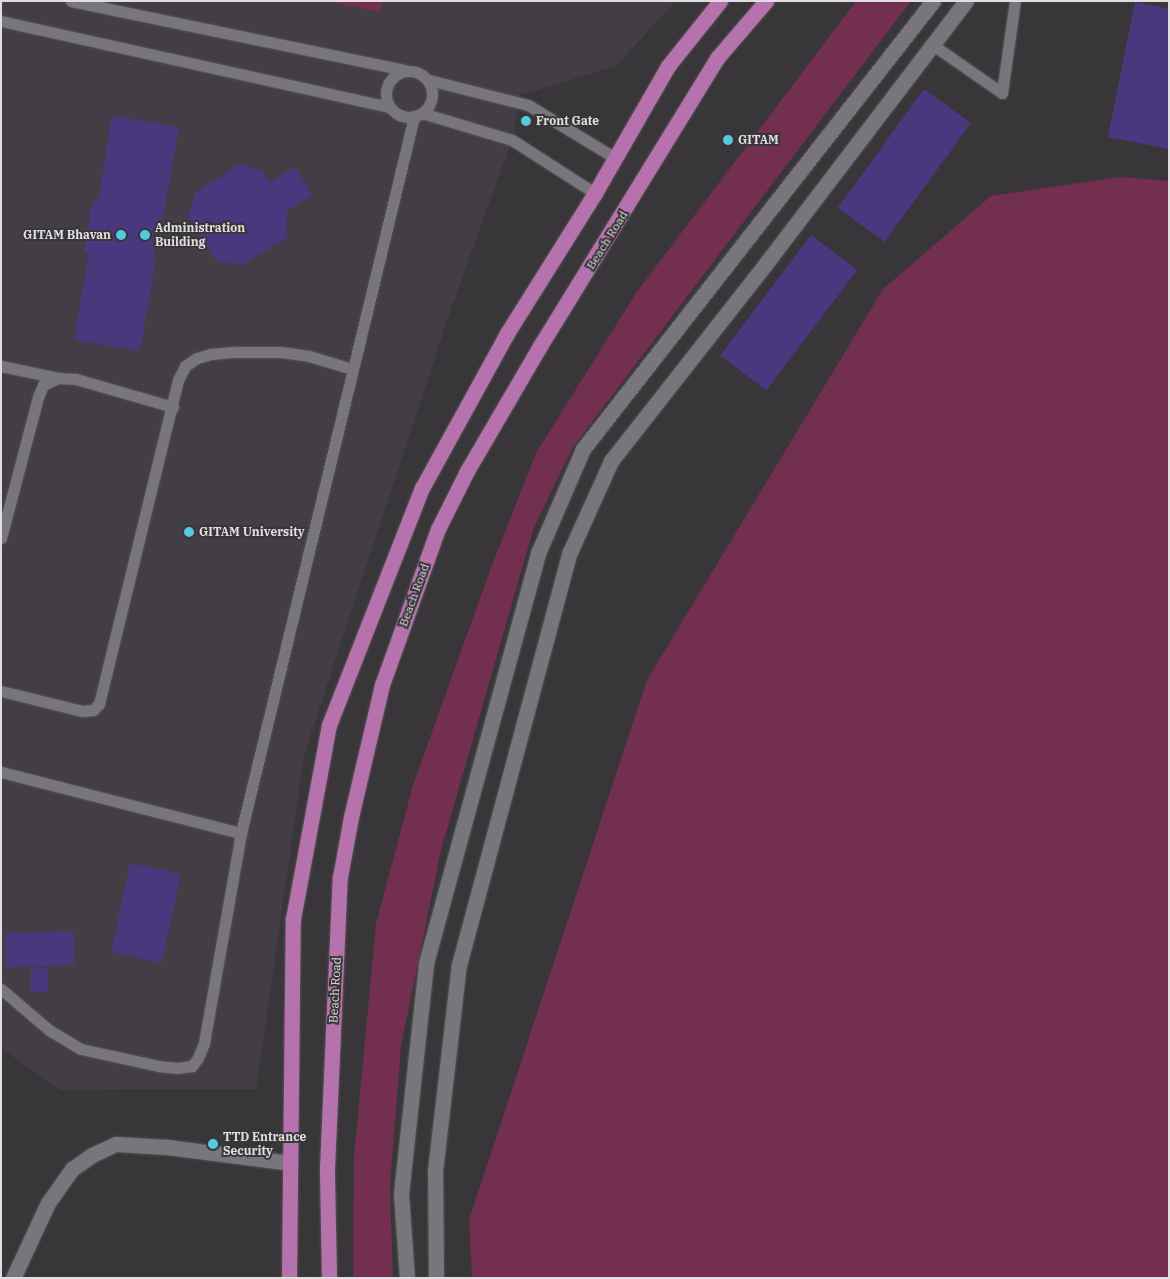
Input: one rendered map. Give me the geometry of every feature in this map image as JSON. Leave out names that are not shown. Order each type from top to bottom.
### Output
[{"type":"main road","points":[[289,1278],[294,919],[328,725],[422,488],[506,335],[595,193],[668,66],[720,1]]},
{"type":"main road","name":"Beach Road","points":[[329,1278],[327,1169],[340,877],[351,817],[382,685],[438,529],[467,471],[540,346],[718,57],[766,1]]},
{"type":"street","points":[[407,1278],[401,1194],[426,963],[539,551],[583,449],[933,1]]},
{"type":"street","points":[[436,1278],[435,1171],[459,965],[570,552],[610,461],[767,262],[966,1]]},
{"type":"street","points":[[14,1278],[48,1204],[72,1169],[92,1154],[116,1144],[167,1147],[290,1162]]},
{"type":"lane","points":[[71,1],[422,74],[429,80],[528,105],[615,158]]},
{"type":"lane","points":[[933,45],[1002,93],[1015,1]]},
{"type":"lane","points":[[1,21],[389,107],[396,113],[418,115],[512,140],[595,193]]},
{"type":"lane","points":[[389,107],[386,89],[396,74],[404,70]]},
{"type":"lane","points":[[1,988],[49,1030],[81,1049],[158,1066],[176,1068],[192,1066],[198,1058],[204,1043],[242,834],[352,369],[418,115],[429,107],[432,89],[429,80]]},
{"type":"lane","points":[[1,691],[82,711],[93,710],[99,704],[174,407],[178,380],[185,366],[197,358],[210,354],[280,352],[309,356],[352,369]]},
{"type":"lane","points":[[1,366],[58,378],[76,379],[174,407]]},
{"type":"lane","points":[[1,538],[38,397],[43,385],[58,378]]},
{"type":"lane","points":[[1,772],[242,834]]},
{"type":"shaded area","name":"GITAM University","points":[[1,1],[676,1],[616,66],[520,95],[512,140],[451,309],[304,755],[256,1089],[60,1090],[1,1048]]},
{"type":"shaded area","points":[[325,1],[382,1],[380,12]]},
{"type":"shaded area","points":[[856,1],[911,1],[573,447],[534,527],[441,850],[401,1046],[390,1186],[393,1278],[353,1278],[354,1157],[376,924],[413,785],[492,565],[536,453],[636,293]]},
{"type":"shaded area","points":[[1120,177],[1169,181],[1169,1278],[472,1278],[469,1220],[647,680],[883,289],[991,196]]},
{"type":"building","points":[[1135,2],[1169,9],[1169,149],[1108,137]]},
{"type":"building","points":[[924,89],[971,123],[885,242],[838,208]]},
{"type":"building","name":"GITAM Bhavan","points":[[112,116],[179,127],[163,218],[159,218],[153,258],[156,259],[140,351],[74,340],[89,253],[84,252],[92,201],[98,202]]},
{"type":"building","points":[[240,164],[262,171],[269,183],[295,167],[312,195],[287,211],[287,238],[242,265],[216,261],[188,216],[195,193]]},
{"type":"building","points":[[811,235],[857,270],[766,390],[720,356]]},
{"type":"building","points":[[130,863],[181,874],[162,963],[111,952]]},
{"type":"building","points":[[73,931],[74,965],[6,967],[5,933]]},
{"type":"building","points":[[31,968],[48,968],[48,992],[31,992]]},
{"type":"place","name":"Front Gate","points":[[526,121]]},
{"type":"place","name":"GITAM","points":[[728,140]]},
{"type":"place","name":"GITAM Bhavan","points":[[121,235]]},
{"type":"place","name":"Administration Building","points":[[145,235]]},
{"type":"place","name":"GITAM University","points":[[189,532]]},
{"type":"place","name":"TTD Entrance Security","points":[[213,1144]]}]
